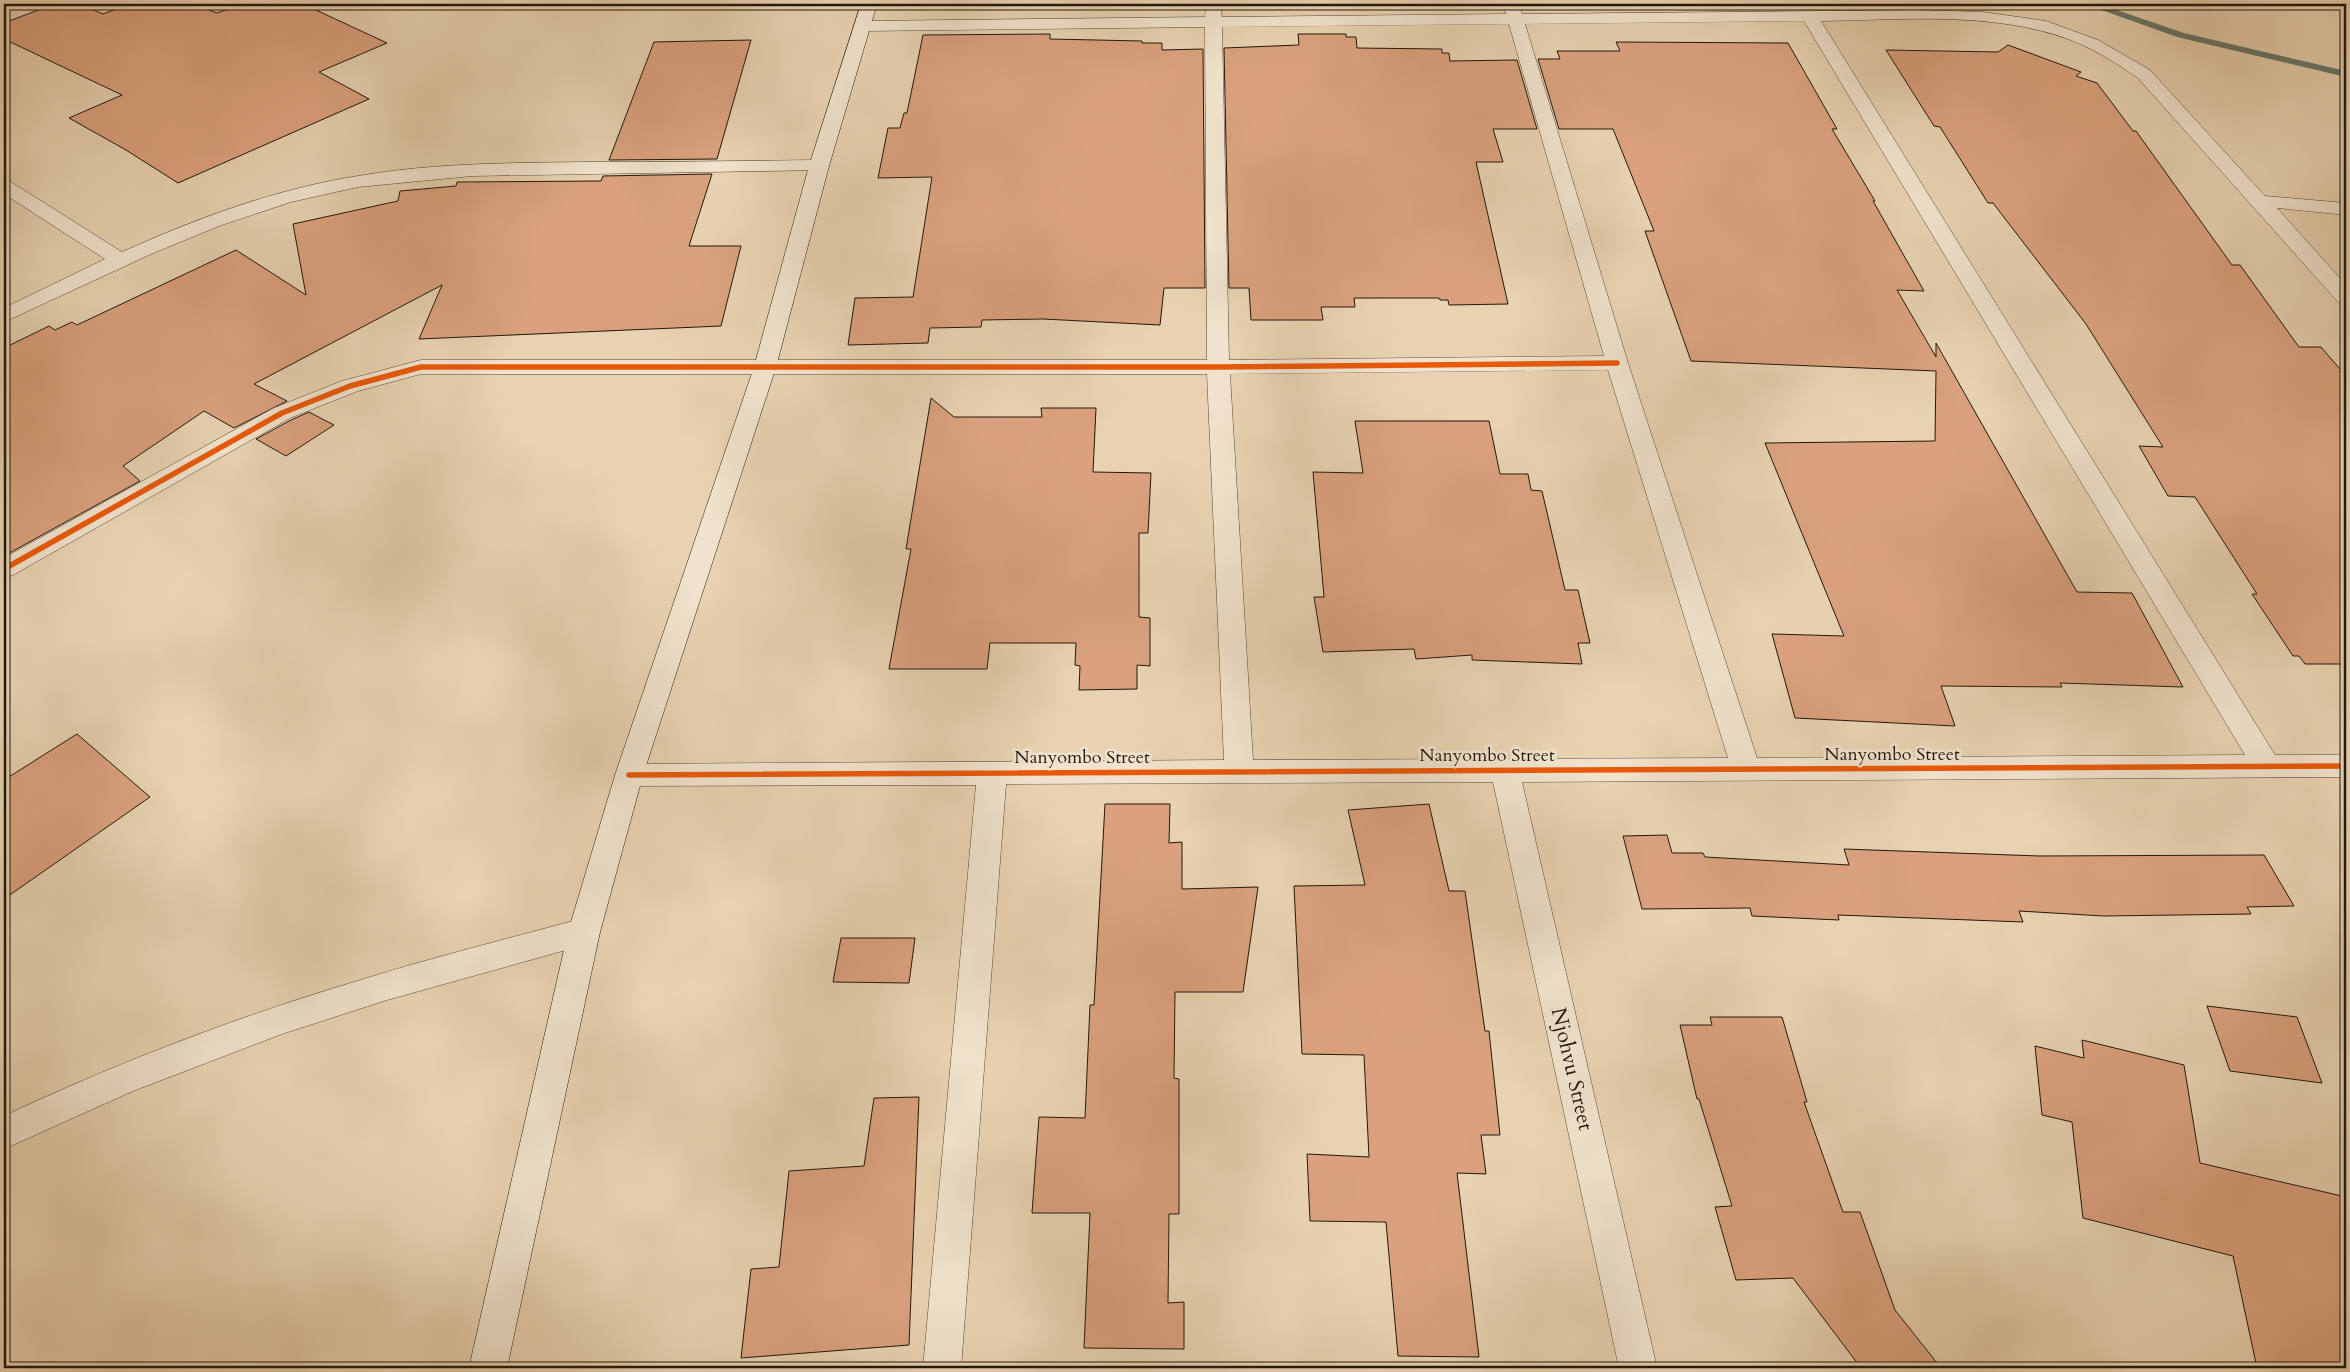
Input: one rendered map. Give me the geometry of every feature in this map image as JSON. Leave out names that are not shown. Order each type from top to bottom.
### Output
[{"type":"street","points":[[1513,11],[1617,363],[1746,770]]},
{"type":"street","points":[[488,1368],[584,932],[629,775],[765,366],[819,166],[865,15],[1513,11],[1816,12],[1975,17],[2028,24],[2072,35],[2114,54],[2144,74],[2346,296]]},
{"type":"street","points":[[1816,12],[2267,766]]},
{"type":"street","points":[[1214,13],[1218,367],[1239,772]]},
{"type":"street","points":[[4,316],[182,232],[251,208],[334,186],[383,178],[479,168],[819,166]]},
{"type":"street","points":[[4,186],[120,260]]},
{"type":"street","points":[[2260,200],[2346,209]]},
{"type":"street","points":[[4,569],[282,413],[326,393],[372,377],[421,367],[1218,367],[1617,363]]},
{"type":"street","name":"Nanyombo Street","points":[[629,775],[2346,766]]},
{"type":"street","name":"Njohvu Street","points":[[1505,770],[1638,1368]]},
{"type":"street","points":[[942,1368],[992,773]]},
{"type":"street","points":[[4,1133],[63,1104],[206,1046],[324,1006],[584,932]]},
{"type":"building","points":[[54,4],[80,4],[103,14],[129,4],[193,4],[217,13],[241,4],[303,4],[387,43],[319,72],[369,99],[178,183],[126,150],[69,118],[122,95],[4,39],[4,23]]},
{"type":"building","points":[[1050,34],[1050,39],[1162,43],[1162,50],[1203,49],[1205,288],[1164,288],[1160,325],[1043,319],[982,320],[981,327],[930,328],[928,343],[848,345],[855,298],[913,297],[932,177],[878,178],[888,128],[900,128],[904,113],[907,113],[923,35]]},
{"type":"building","points":[[1298,34],[1346,34],[1346,37],[1356,37],[1357,48],[1442,49],[1442,53],[1449,53],[1450,61],[1517,60],[1537,129],[1493,129],[1503,162],[1476,162],[1508,304],[1449,305],[1448,300],[1440,300],[1439,298],[1354,298],[1355,307],[1321,307],[1323,320],[1251,320],[1249,288],[1229,288],[1224,48],[1299,45]]},
{"type":"building","points":[[751,40],[717,159],[609,160],[654,42]]},
{"type":"building","points":[[1616,42],[1788,43],[1837,129],[1832,129],[1875,201],[1873,201],[1924,291],[1897,290],[1936,357],[1936,343],[2077,592],[2132,593],[2183,687],[2060,683],[2062,687],[1941,686],[1955,726],[1795,718],[1772,634],[1844,636],[1765,443],[1935,441],[1936,371],[1691,361],[1645,231],[1654,231],[1613,129],[1559,129],[1538,59],[1560,59],[1557,51],[1620,51]]},
{"type":"building","points":[[2008,45],[2081,72],[2076,76],[2097,83],[2133,131],[2136,131],[2232,265],[2240,265],[2299,347],[2321,347],[2346,376],[2346,664],[2305,664],[2299,656],[2293,656],[2252,594],[2257,594],[2195,497],[2168,496],[2139,446],[2163,447],[2086,324],[1993,203],[1988,203],[1940,127],[1934,126],[1886,50],[1998,52]]},
{"type":"building","points":[[712,174],[689,246],[741,246],[721,326],[419,339],[442,285],[254,384],[287,401],[234,428],[204,411],[123,466],[140,481],[4,556],[4,348],[49,326],[55,330],[72,322],[77,325],[236,250],[306,295],[293,224],[398,201],[400,191],[456,186],[457,182],[601,181],[603,176]]},
{"type":"building","points":[[931,398],[954,417],[1042,417],[1041,408],[1096,408],[1093,472],[1151,473],[1148,533],[1139,533],[1139,617],[1150,618],[1150,666],[1137,665],[1137,689],[1079,690],[1080,666],[1075,665],[1076,643],[990,643],[987,669],[889,669],[911,549],[906,549]]},
{"type":"building","points":[[309,412],[334,425],[286,456],[256,439],[291,420]]},
{"type":"building","points":[[1355,421],[1489,421],[1500,474],[1528,474],[1531,490],[1542,491],[1565,590],[1578,590],[1590,643],[1578,643],[1582,664],[1472,660],[1472,655],[1416,659],[1414,649],[1323,652],[1314,597],[1324,597],[1313,472],[1363,473]]},
{"type":"building","points":[[77,734],[150,797],[4,899],[4,780]]},
{"type":"building","points":[[1105,804],[1170,804],[1169,843],[1182,842],[1182,889],[1258,887],[1243,992],[1175,992],[1174,1078],[1179,1079],[1179,1214],[1169,1214],[1168,1303],[1184,1302],[1184,1349],[1084,1348],[1090,1213],[1032,1213],[1039,1117],[1085,1118],[1090,1005],[1094,1005]]},
{"type":"building","points":[[1429,804],[1449,891],[1465,891],[1485,1031],[1489,1031],[1500,1135],[1481,1135],[1486,1174],[1457,1173],[1479,1357],[1398,1356],[1386,1222],[1310,1221],[1307,1154],[1369,1157],[1364,1055],[1302,1054],[1294,886],[1365,885],[1348,810]]},
{"type":"building","points":[[1667,835],[1672,853],[1703,853],[1705,857],[1849,865],[1844,849],[2039,856],[2264,855],[2294,906],[2247,907],[2251,914],[2104,916],[2019,911],[2023,922],[1838,915],[1839,920],[1752,916],[1750,908],[1642,909],[1623,836]]},
{"type":"building","points":[[841,938],[915,938],[909,983],[833,982]]},
{"type":"building","points":[[2207,1006],[2297,1017],[2322,1083],[2230,1071]]},
{"type":"building","points":[[1710,1017],[1782,1017],[1807,1102],[1804,1102],[1843,1212],[1860,1212],[1895,1310],[1941,1368],[1861,1368],[1793,1278],[1736,1280],[1715,1207],[1732,1206],[1699,1099],[1697,1099],[1680,1025],[1712,1025]]},
{"type":"building","points":[[2082,1040],[2184,1065],[2200,1163],[2346,1197],[2346,1368],[2257,1368],[2233,1256],[2083,1218],[2072,1122],[2042,1115],[2035,1046],[2084,1058]]},
{"type":"building","points":[[919,1097],[909,1345],[741,1358],[751,1269],[779,1267],[789,1171],[864,1166],[874,1098]]},
{"type":"waterway","points":[[2090,4],[2181,35],[2346,74]]},
{"type":"cycle path","points":[[4,569],[282,413],[350,386],[421,367],[1218,367],[1617,363]]},
{"type":"cycle path","points":[[629,775],[2346,766]]}]
